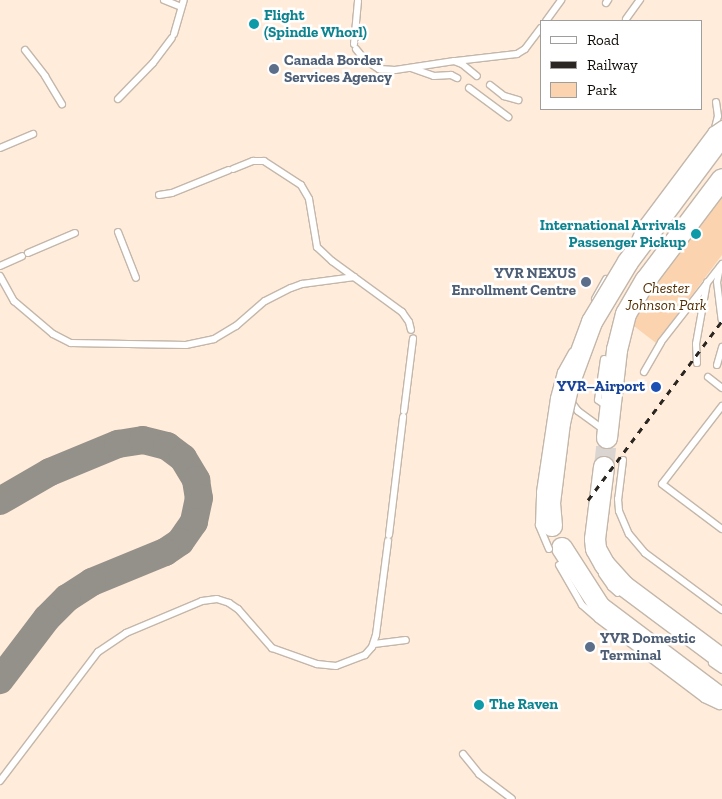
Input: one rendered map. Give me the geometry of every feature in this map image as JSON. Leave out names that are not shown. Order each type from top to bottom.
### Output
[{"type":"main road","points":[[552,526],[550,504],[560,423],[568,387],[589,315],[628,255],[717,136]]},
{"type":"main road","points":[[606,438],[619,338],[626,314],[646,280],[722,179]]},
{"type":"main road","points":[[604,467],[594,539],[596,549],[605,565],[624,586],[715,660]]},
{"type":"main road","points":[[557,554],[600,607],[722,699]]},
{"type":"lane","points":[[164,0],[181,7]]},
{"type":"lane","points":[[118,99],[153,63],[173,36],[184,0]]},
{"type":"lane","points":[[547,20],[561,0]]},
{"type":"lane","points":[[626,19],[640,0]]},
{"type":"lane","points":[[358,1],[355,46],[365,60],[379,69],[410,68],[449,61],[517,54],[525,49],[540,29]]},
{"type":"lane","points":[[25,50],[45,76],[62,104]]},
{"type":"lane","points":[[449,61],[459,62],[477,76]]},
{"type":"lane","points":[[410,68],[434,76],[451,75],[457,78]]},
{"type":"lane","points":[[490,85],[504,96],[518,100]]},
{"type":"lane","points":[[469,88],[508,117]]},
{"type":"lane","points":[[716,102],[717,136]]},
{"type":"lane","points":[[628,255],[641,226],[712,131],[722,124]]},
{"type":"lane","points":[[717,136],[722,128]]},
{"type":"lane","points":[[0,148],[33,134]]},
{"type":"lane","points":[[159,195],[172,193],[249,162],[264,161],[301,185],[309,199],[317,247],[402,312],[409,322],[411,330]]},
{"type":"lane","points":[[118,232],[136,278]]},
{"type":"lane","points":[[0,266],[75,233]]},
{"type":"lane","points":[[644,372],[662,342],[707,280],[721,265]]},
{"type":"lane","points":[[721,265],[717,282],[722,320]]},
{"type":"lane","points":[[609,274],[561,372],[550,417],[538,510],[539,526],[557,554],[582,604],[598,619],[704,699],[722,706]]},
{"type":"lane","points":[[0,276],[14,301],[53,334],[71,343],[186,345],[214,339],[236,326],[265,301],[291,288],[302,284],[355,277]]},
{"type":"lane","points":[[698,363],[696,344],[707,280]]},
{"type":"lane","points":[[0,781],[98,652],[126,633],[202,601],[217,599],[229,603],[238,609],[272,648],[323,666],[336,666],[365,655],[374,644],[413,339]]},
{"type":"lane","points":[[573,346],[565,370],[565,388],[573,405],[600,425],[605,432],[606,438]]},
{"type":"lane","points":[[716,365],[722,348]]},
{"type":"lane","points":[[604,359],[598,400],[610,408]]},
{"type":"lane","points":[[708,377],[722,388]]},
{"type":"lane","points":[[722,406],[662,484],[722,529]]},
{"type":"lane","points":[[623,460],[618,499],[621,517],[629,534],[645,553],[722,610]]},
{"type":"lane","points":[[594,539],[596,558],[602,574],[610,587],[626,598]]},
{"type":"lane","points":[[374,644],[406,640]]},
{"type":"lane","points":[[715,660],[722,670]]},
{"type":"lane","points":[[463,754],[479,774],[512,799]]},
{"type":"shaded area","points":[[0,0],[722,0],[722,799],[0,799]]},
{"type":"green space","name":"Chester Johnson Park","points":[[722,195],[722,255],[656,343],[630,323],[639,304]]},
{"type":"taxiway","points":[[0,501],[50,472],[118,444],[143,440],[167,446],[183,458],[196,480],[199,498],[194,522],[180,542],[165,552],[92,582],[67,598],[47,618],[0,680]]},
{"type":"tunnel","points":[[604,467],[607,438]]},
{"type":"railway","points":[[588,500],[722,321]]},
{"type":"place","name":"Flight (Spindle Whorl)","points":[[254,24]]},
{"type":"place","name":"Canada Border Services Agency","points":[[274,69]]},
{"type":"place","name":"International Arrivals Passenger Pickup","points":[[696,234]]},
{"type":"place","name":"YVR NEXUS Enrollment Centre","points":[[586,282]]},
{"type":"place","name":"YVR–Airport","points":[[656,387]]},
{"type":"place","name":"YVR Domestic Terminal","points":[[590,647]]},
{"type":"place","name":"The Raven","points":[[479,705]]}]
